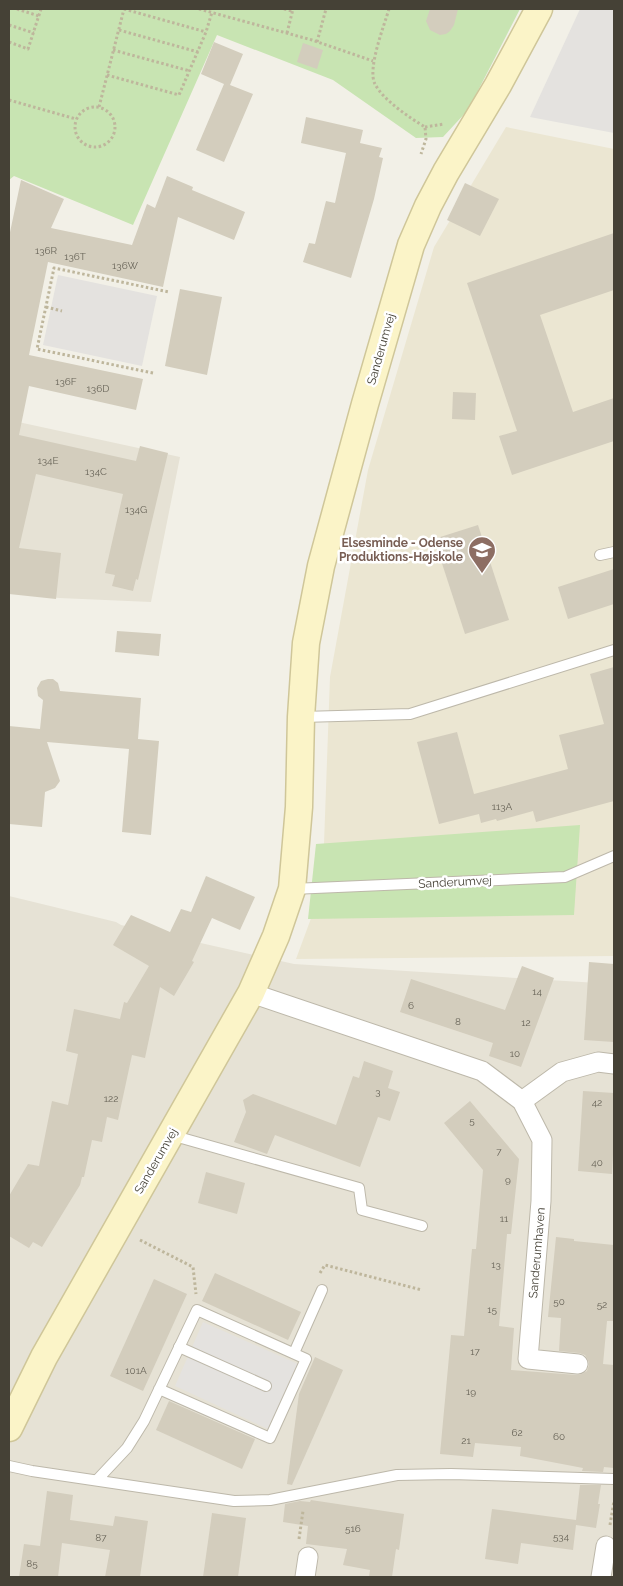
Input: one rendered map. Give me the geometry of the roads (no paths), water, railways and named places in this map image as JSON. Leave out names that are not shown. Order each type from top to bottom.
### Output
[{"type":"street","name":"Sanderumvej","points":[[9,1428],[44,1357],[251,994],[276,936],[292,889],[299,807],[301,717],[306,643],[321,566],[365,404],[411,245],[428,206],[498,85],[539,9]]},
{"type":"street","name":"Sanderumhaven","points":[[251,994],[482,1072],[522,1101],[542,1140],[541,1201],[528,1359],[578,1364]]},
{"type":"street","points":[[522,1101],[562,1072],[598,1062],[614,1064]]},
{"type":"street","points":[[601,1577],[606,1546]]},
{"type":"street","points":[[305,1577],[308,1557]]},
{"type":"lane","points":[[600,555],[614,552]]},
{"type":"lane","points":[[301,717],[410,714],[614,650]]},
{"type":"lane","name":"Sanderumvej","points":[[292,889],[565,877],[614,856]]},
{"type":"lane","points":[[170,1135],[360,1188],[362,1210],[422,1226]]},
{"type":"lane","points":[[294,1353],[322,1290]]},
{"type":"lane","points":[[97,1480],[127,1448],[144,1421],[159,1388],[197,1310],[306,1358],[270,1438],[159,1388]]},
{"type":"lane","points":[[179,1347],[266,1386]]},
{"type":"lane","points":[[9,1466],[234,1501],[270,1500],[398,1475],[451,1474],[614,1479]]},
{"type":"place","name":"Elsesminde - Odense Produktions-Højskole","points":[[482,574]]}]
